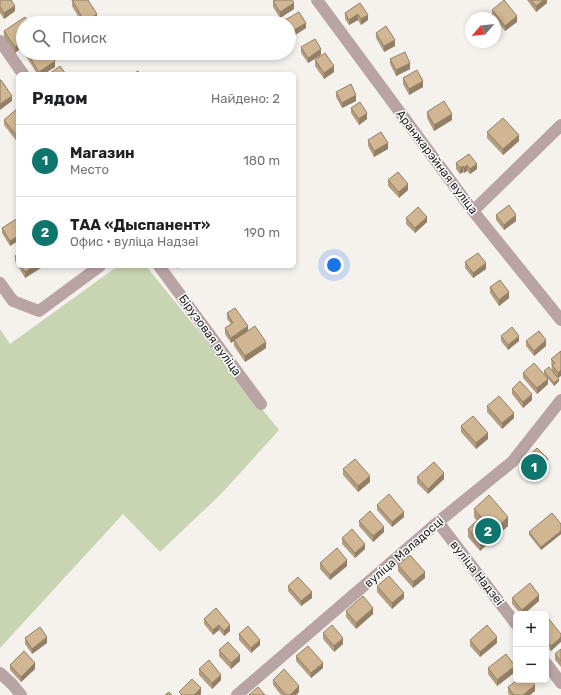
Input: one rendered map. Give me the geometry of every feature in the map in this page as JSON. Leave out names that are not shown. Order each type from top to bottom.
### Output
[{"type":"street","name":"Аранжарэйная вуліца","points":[[317,0],[473,211],[561,320]]},
{"type":"street","points":[[0,41],[22,72]]},
{"type":"street","points":[[473,211],[561,126]]},
{"type":"street","points":[[0,283],[12,301],[39,311],[97,268]]},
{"type":"street","name":"Бірузовая вуліца","points":[[160,268],[261,404]]},
{"type":"street","name":"вуліца Маладосці","points":[[237,695],[438,522],[512,462],[561,400]]},
{"type":"street","name":"вуліца Надзеі","points":[[438,522],[513,620]]},
{"type":"street","points":[[549,667],[561,682]]},
{"type":"street","points":[[0,673],[21,695]]},
{"type":"green space","points":[[115,268],[148,268],[279,430],[221,494],[160,552],[123,514],[0,648],[0,329],[10,344]]},
{"type":"building","points":[[0,0],[11,0],[15,6],[4,13],[0,7]]},
{"type":"building","points":[[72,0],[88,0],[97,14],[94,16],[81,16]]},
{"type":"building","points":[[292,0],[294,3],[280,12],[273,1]]},
{"type":"building","points":[[504,0],[517,16],[505,26],[501,21],[501,12],[494,12],[492,10]]},
{"type":"building","points":[[531,0],[544,0],[536,6]]},
{"type":"building","points":[[360,3],[368,15],[361,19],[358,14],[349,20],[345,13]]},
{"type":"building","points":[[299,12],[306,23],[296,29],[296,16],[292,16]]},
{"type":"building","points":[[16,23],[16,46],[15,47],[4,31]]},
{"type":"building","points":[[386,26],[395,40],[384,46],[376,33]]},
{"type":"building","points":[[315,39],[321,49],[308,58],[301,47]]},
{"type":"building","points":[[405,52],[410,63],[396,70],[390,59]]},
{"type":"building","points":[[325,53],[334,66],[324,73],[315,60]]},
{"type":"building","points":[[31,60],[54,60],[55,61],[39,72]]},
{"type":"building","points":[[60,66],[64,72],[52,72]]},
{"type":"building","points":[[417,70],[423,81],[409,89],[403,78]]},
{"type":"building","points":[[0,80],[12,96],[0,104]]},
{"type":"building","points":[[351,84],[356,95],[342,103],[336,92]]},
{"type":"building","points":[[444,101],[452,114],[434,125],[427,112]]},
{"type":"building","points":[[360,102],[367,113],[359,119],[351,108]]},
{"type":"building","points":[[16,110],[16,135],[4,120]]},
{"type":"building","points":[[503,118],[519,135],[503,149],[487,132]]},
{"type":"building","points":[[381,132],[388,143],[374,151],[368,140]]},
{"type":"building","points":[[469,154],[477,164],[470,169],[467,165],[464,168],[463,166],[460,168],[456,163]]},
{"type":"building","points":[[398,172],[408,184],[399,192],[388,180]]},
{"type":"building","points":[[509,205],[516,215],[504,225],[496,215]]},
{"type":"building","points":[[418,207],[427,217],[415,228],[406,218]]},
{"type":"building","points":[[16,219],[16,237],[10,241],[2,228]]},
{"type":"building","points":[[478,253],[486,263],[473,273],[465,262]]},
{"type":"building","points":[[22,268],[32,268],[25,272]]},
{"type":"building","points":[[500,280],[509,292],[499,300],[490,287]]},
{"type":"building","points":[[235,308],[248,326],[231,338],[225,328],[233,323],[227,313]]},
{"type":"building","points":[[255,326],[266,342],[245,356],[234,340]]},
{"type":"building","points":[[512,327],[519,336],[508,345],[501,336]]},
{"type":"building","points":[[539,331],[546,340],[534,351],[526,341]]},
{"type":"building","points":[[561,351],[561,370],[558,373],[552,365],[555,363],[551,359]]},
{"type":"building","points":[[534,363],[548,379],[537,388],[523,373]]},
{"type":"building","points":[[549,367],[559,379],[554,383],[544,371]]},
{"type":"building","points":[[520,381],[532,394],[523,402],[512,389]]},
{"type":"building","points":[[499,396],[514,413],[502,423],[487,406]]},
{"type":"building","points":[[473,416],[488,433],[476,443],[461,426]]},
{"type":"building","points":[[537,448],[548,459],[531,474],[521,463]]},
{"type":"building","points":[[355,459],[370,476],[358,486],[343,469]]},
{"type":"building","points":[[434,462],[444,473],[428,489],[417,477]]},
{"type":"building","points":[[389,494],[404,512],[392,522],[377,505]]},
{"type":"building","points":[[489,495],[508,517],[480,543],[468,529],[481,517],[474,509]]},
{"type":"building","points":[[370,511],[384,527],[373,536],[359,521]]},
{"type":"building","points":[[552,513],[561,524],[561,531],[541,547],[529,532]]},
{"type":"building","points":[[352,529],[365,544],[355,553],[342,538]]},
{"type":"building","points":[[337,548],[347,560],[330,575],[320,563]]},
{"type":"building","points":[[410,555],[425,572],[413,582],[398,565]]},
{"type":"building","points":[[389,576],[404,593],[392,603],[377,586]]},
{"type":"building","points":[[298,577],[312,592],[301,601],[288,586]]},
{"type":"building","points":[[530,583],[539,595],[522,610],[512,598]]},
{"type":"building","points":[[363,596],[373,608],[356,623],[346,611]]},
{"type":"building","points":[[216,608],[230,625],[224,631],[219,625],[213,630],[204,619]]},
{"type":"building","points":[[549,619],[561,634],[561,637],[551,646],[549,644]]},
{"type":"building","points":[[332,625],[343,638],[334,646],[323,633]]},
{"type":"building","points":[[487,625],[497,637],[480,652],[470,640]]},
{"type":"building","points":[[248,626],[260,640],[251,648],[239,634]]},
{"type":"building","points":[[40,627],[47,637],[32,649],[25,638]]},
{"type":"building","points":[[228,642],[240,655],[231,663],[219,650]]},
{"type":"building","points":[[308,646],[323,663],[311,673],[296,656]]},
{"type":"building","points":[[561,649],[561,661],[555,654]]},
{"type":"building","points":[[24,651],[35,663],[21,677],[10,665]]},
{"type":"building","points":[[506,654],[513,663],[513,668],[497,680],[488,668]]},
{"type":"building","points":[[209,660],[221,675],[212,683],[199,669]]},
{"type":"building","points":[[284,669],[299,686],[290,695],[286,695],[273,680]]},
{"type":"building","points":[[192,679],[201,688],[194,695],[182,695],[179,692]]},
{"type":"building","points":[[513,683],[533,683],[535,685],[523,695],[514,695],[508,687]]},
{"type":"building","points":[[258,687],[265,695],[249,695]]},
{"type":"building","points":[[169,692],[172,695],[165,695]]},
{"type":"place","name":"Магазин","points":[[534,467]]},
{"type":"place","name":"ТАА «Дыспанент»","points":[[488,531]]}]
